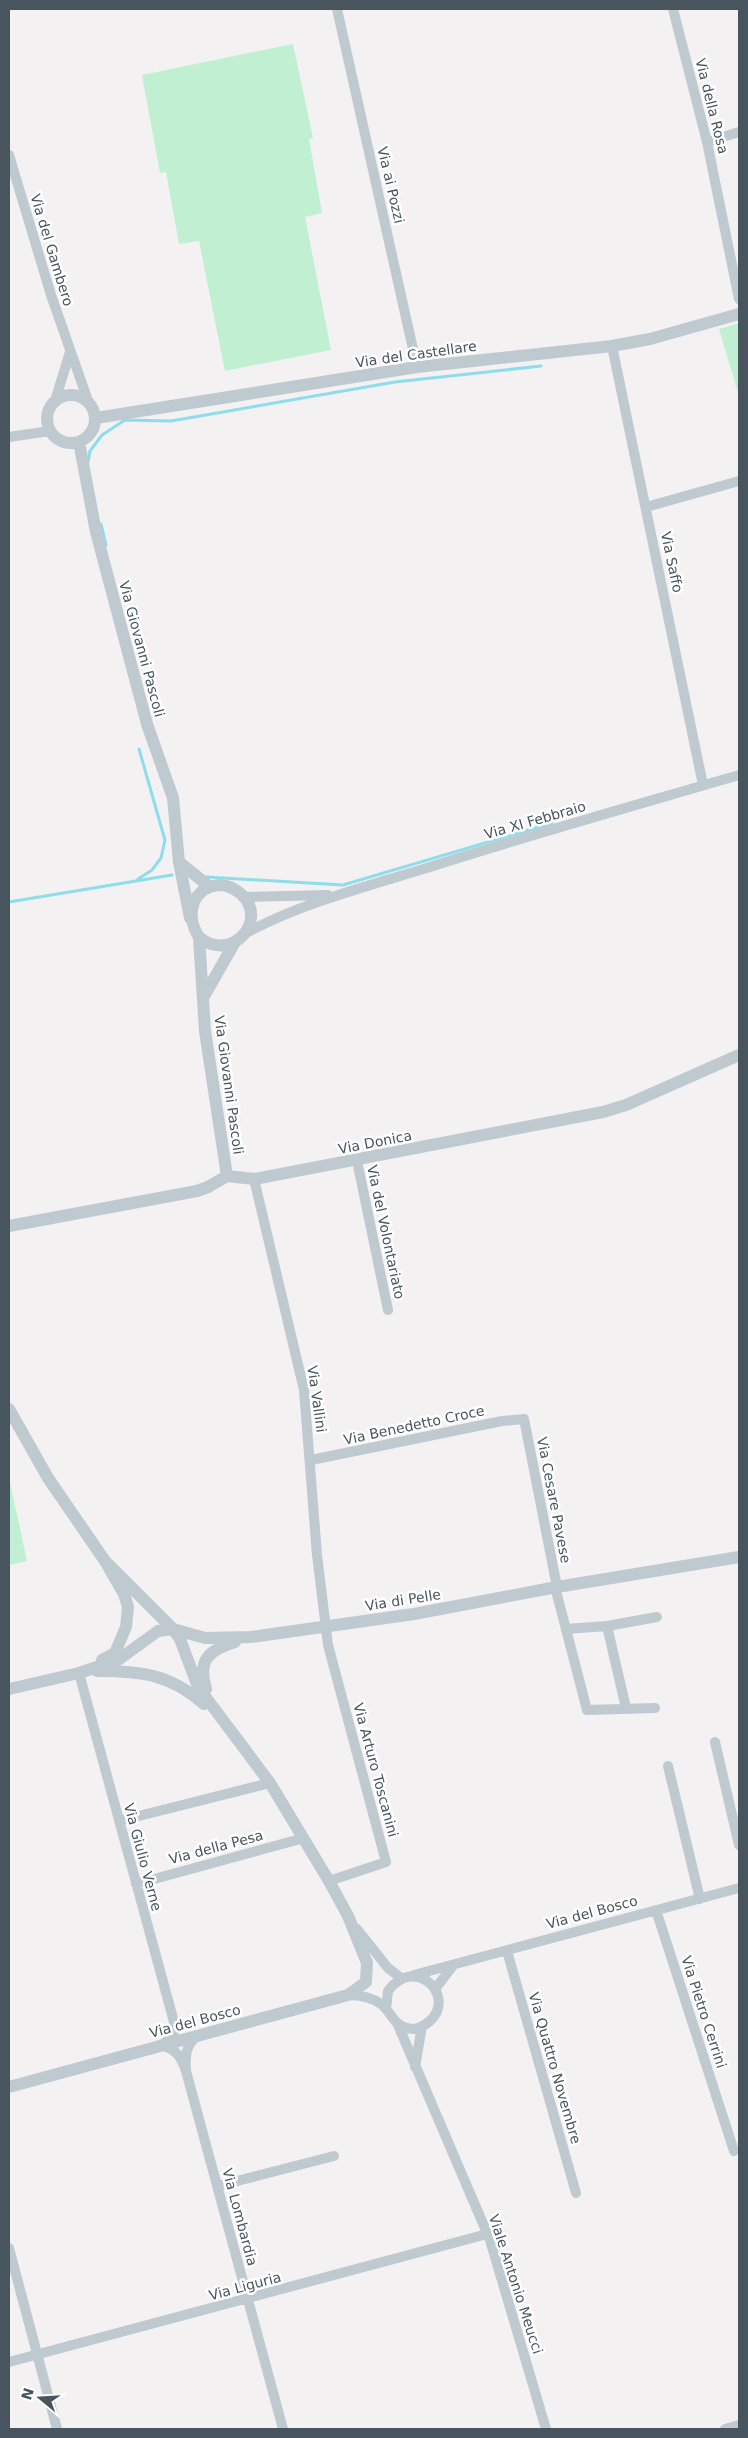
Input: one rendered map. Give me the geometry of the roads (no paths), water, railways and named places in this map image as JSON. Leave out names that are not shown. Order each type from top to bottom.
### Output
[{"type":"street","name":"Via ai Pozzi","points":[[337,9],[418,367]]},
{"type":"street","name":"Via della Rosa","points":[[672,9],[707,142],[739,300]]},
{"type":"street","points":[[707,142],[739,132]]},
{"type":"street","name":"Via del Gambero","points":[[9,155],[70,352],[88,401]]},
{"type":"street","name":"Via del Castellare","points":[[96,418],[418,367],[612,346],[650,339],[739,314]]},
{"type":"street","name":"Via Saffo","points":[[612,346],[703,785]]},
{"type":"street","points":[[55,400],[72,394],[88,401],[93,408],[96,418],[93,430],[88,437],[80,442],[63,442],[50,431],[47,417],[49,409],[55,400],[70,352]]},
{"type":"street","points":[[9,437],[50,431]]},
{"type":"street","name":"Via Giovanni Pascoli","points":[[80,442],[96,532],[147,724],[173,798],[179,862],[190,918],[193,928],[199,937],[205,1032],[227,1176]]},
{"type":"street","points":[[646,507],[739,481]]},
{"type":"street","name":"Via XI Febbraio","points":[[246,933],[275,917],[339,895],[739,774]]},
{"type":"street","points":[[179,862],[210,887]]},
{"type":"street","points":[[190,918],[195,900],[210,887],[226,886],[236,890],[250,906],[251,918],[246,933],[235,942],[225,946],[214,945],[199,937]]},
{"type":"street","name":"Via XI Febbraio","points":[[244,897],[339,895]]},
{"type":"street","points":[[203,998],[235,942]]},
{"type":"street","name":"Via Donica","points":[[227,1176],[254,1179],[357,1161],[603,1112],[626,1105],[739,1055]]},
{"type":"street","name":"Via del Volontariato","points":[[357,1161],[388,1310]]},
{"type":"street","points":[[9,1226],[197,1191],[227,1176]]},
{"type":"street","name":"Via Vallini","points":[[254,1179],[304,1390],[317,1555],[326,1627]]},
{"type":"street","points":[[9,1410],[48,1478],[105,1561],[124,1594],[128,1607],[126,1627],[115,1653],[81,1672]]},
{"type":"street","name":"Via Benedetto Croce","points":[[311,1460],[502,1421],[524,1419]]},
{"type":"street","name":"Via Cesare Pavese","points":[[524,1419],[556,1587],[587,1710],[626,1708]]},
{"type":"street","name":"Via di Pelle","points":[[173,1629],[205,1638],[250,1637],[414,1614],[556,1587],[739,1557]]},
{"type":"street","points":[[105,1561],[173,1629],[180,1639],[198,1687],[270,1783],[304,1838],[348,1916],[369,1947],[388,1968],[401,1978],[388,1991],[386,2009]]},
{"type":"street","points":[[566,1629],[607,1626],[657,1617]]},
{"type":"street","points":[[607,1626],[626,1708],[655,1708]]},
{"type":"street","name":"Via Arturo Toscanini","points":[[326,1627],[386,1862],[329,1881]]},
{"type":"street","points":[[9,1689],[81,1672],[118,1660],[153,1633],[173,1629]]},
{"type":"street","points":[[222,1720],[207,1691],[202,1673],[204,1665],[209,1655],[220,1646],[250,1637]]},
{"type":"street","points":[[81,1672],[120,1671],[156,1676],[174,1682],[188,1690],[222,1720]]},
{"type":"street","name":"Via Giulio Verne","points":[[81,1672],[119,1821],[174,2022],[174,2032],[161,2046]]},
{"type":"street","points":[[714,1742],[739,1845]]},
{"type":"street","points":[[668,1766],[700,1899]]},
{"type":"street","points":[[119,1821],[270,1783]]},
{"type":"street","name":"Via della Pesa","points":[[136,1884],[304,1838]]},
{"type":"street","name":"Via del Bosco","points":[[401,1978],[452,1966],[739,1888]]},
{"type":"street","name":"Via Pietro Cerrini","points":[[656,1910],[734,2151]]},
{"type":"street","points":[[348,1916],[368,1969],[366,1982],[348,1995]]},
{"type":"street","name":"Via Quattro Novembre","points":[[507,1951],[576,2193]]},
{"type":"street","points":[[435,1989],[452,1966]]},
{"type":"street","points":[[398,2024],[412,2029],[422,2026],[433,2018],[437,2011],[438,2002],[435,1989],[423,1978],[414,1975]]},
{"type":"street","name":"Via del Bosco","points":[[11,2086],[348,1995],[373,1999],[386,2009],[391,2018],[398,2024]]},
{"type":"street","name":"Viale Antonio Meucci","points":[[398,2024],[415,2068],[487,2234],[546,2429]]},
{"type":"street","points":[[415,2068],[422,2026]]},
{"type":"street","name":"Via Lombardia","points":[[186,2071],[186,2057],[189,2045],[200,2035]]},
{"type":"street","name":"Via Lombardia","points":[[161,2046],[169,2047],[176,2052],[186,2071],[283,2429]]},
{"type":"street","points":[[218,2186],[334,2156]]},
{"type":"street","name":"Via Liguria","points":[[9,2362],[487,2234]]},
{"type":"street","points":[[9,2248],[57,2429]]},
{"type":"street","points":[[726,2429],[739,2426]]},
{"type":"waterway","points":[[88,462],[90,451],[102,435],[125,420],[171,421],[395,382],[541,366]]},
{"type":"waterway","points":[[101,524],[106,545]]},
{"type":"waterway","points":[[138,879],[152,870],[161,858],[165,840],[139,749]]},
{"type":"waterway","points":[[207,877],[343,885],[552,823]]},
{"type":"waterway","points":[[9,902],[172,875]]}]
